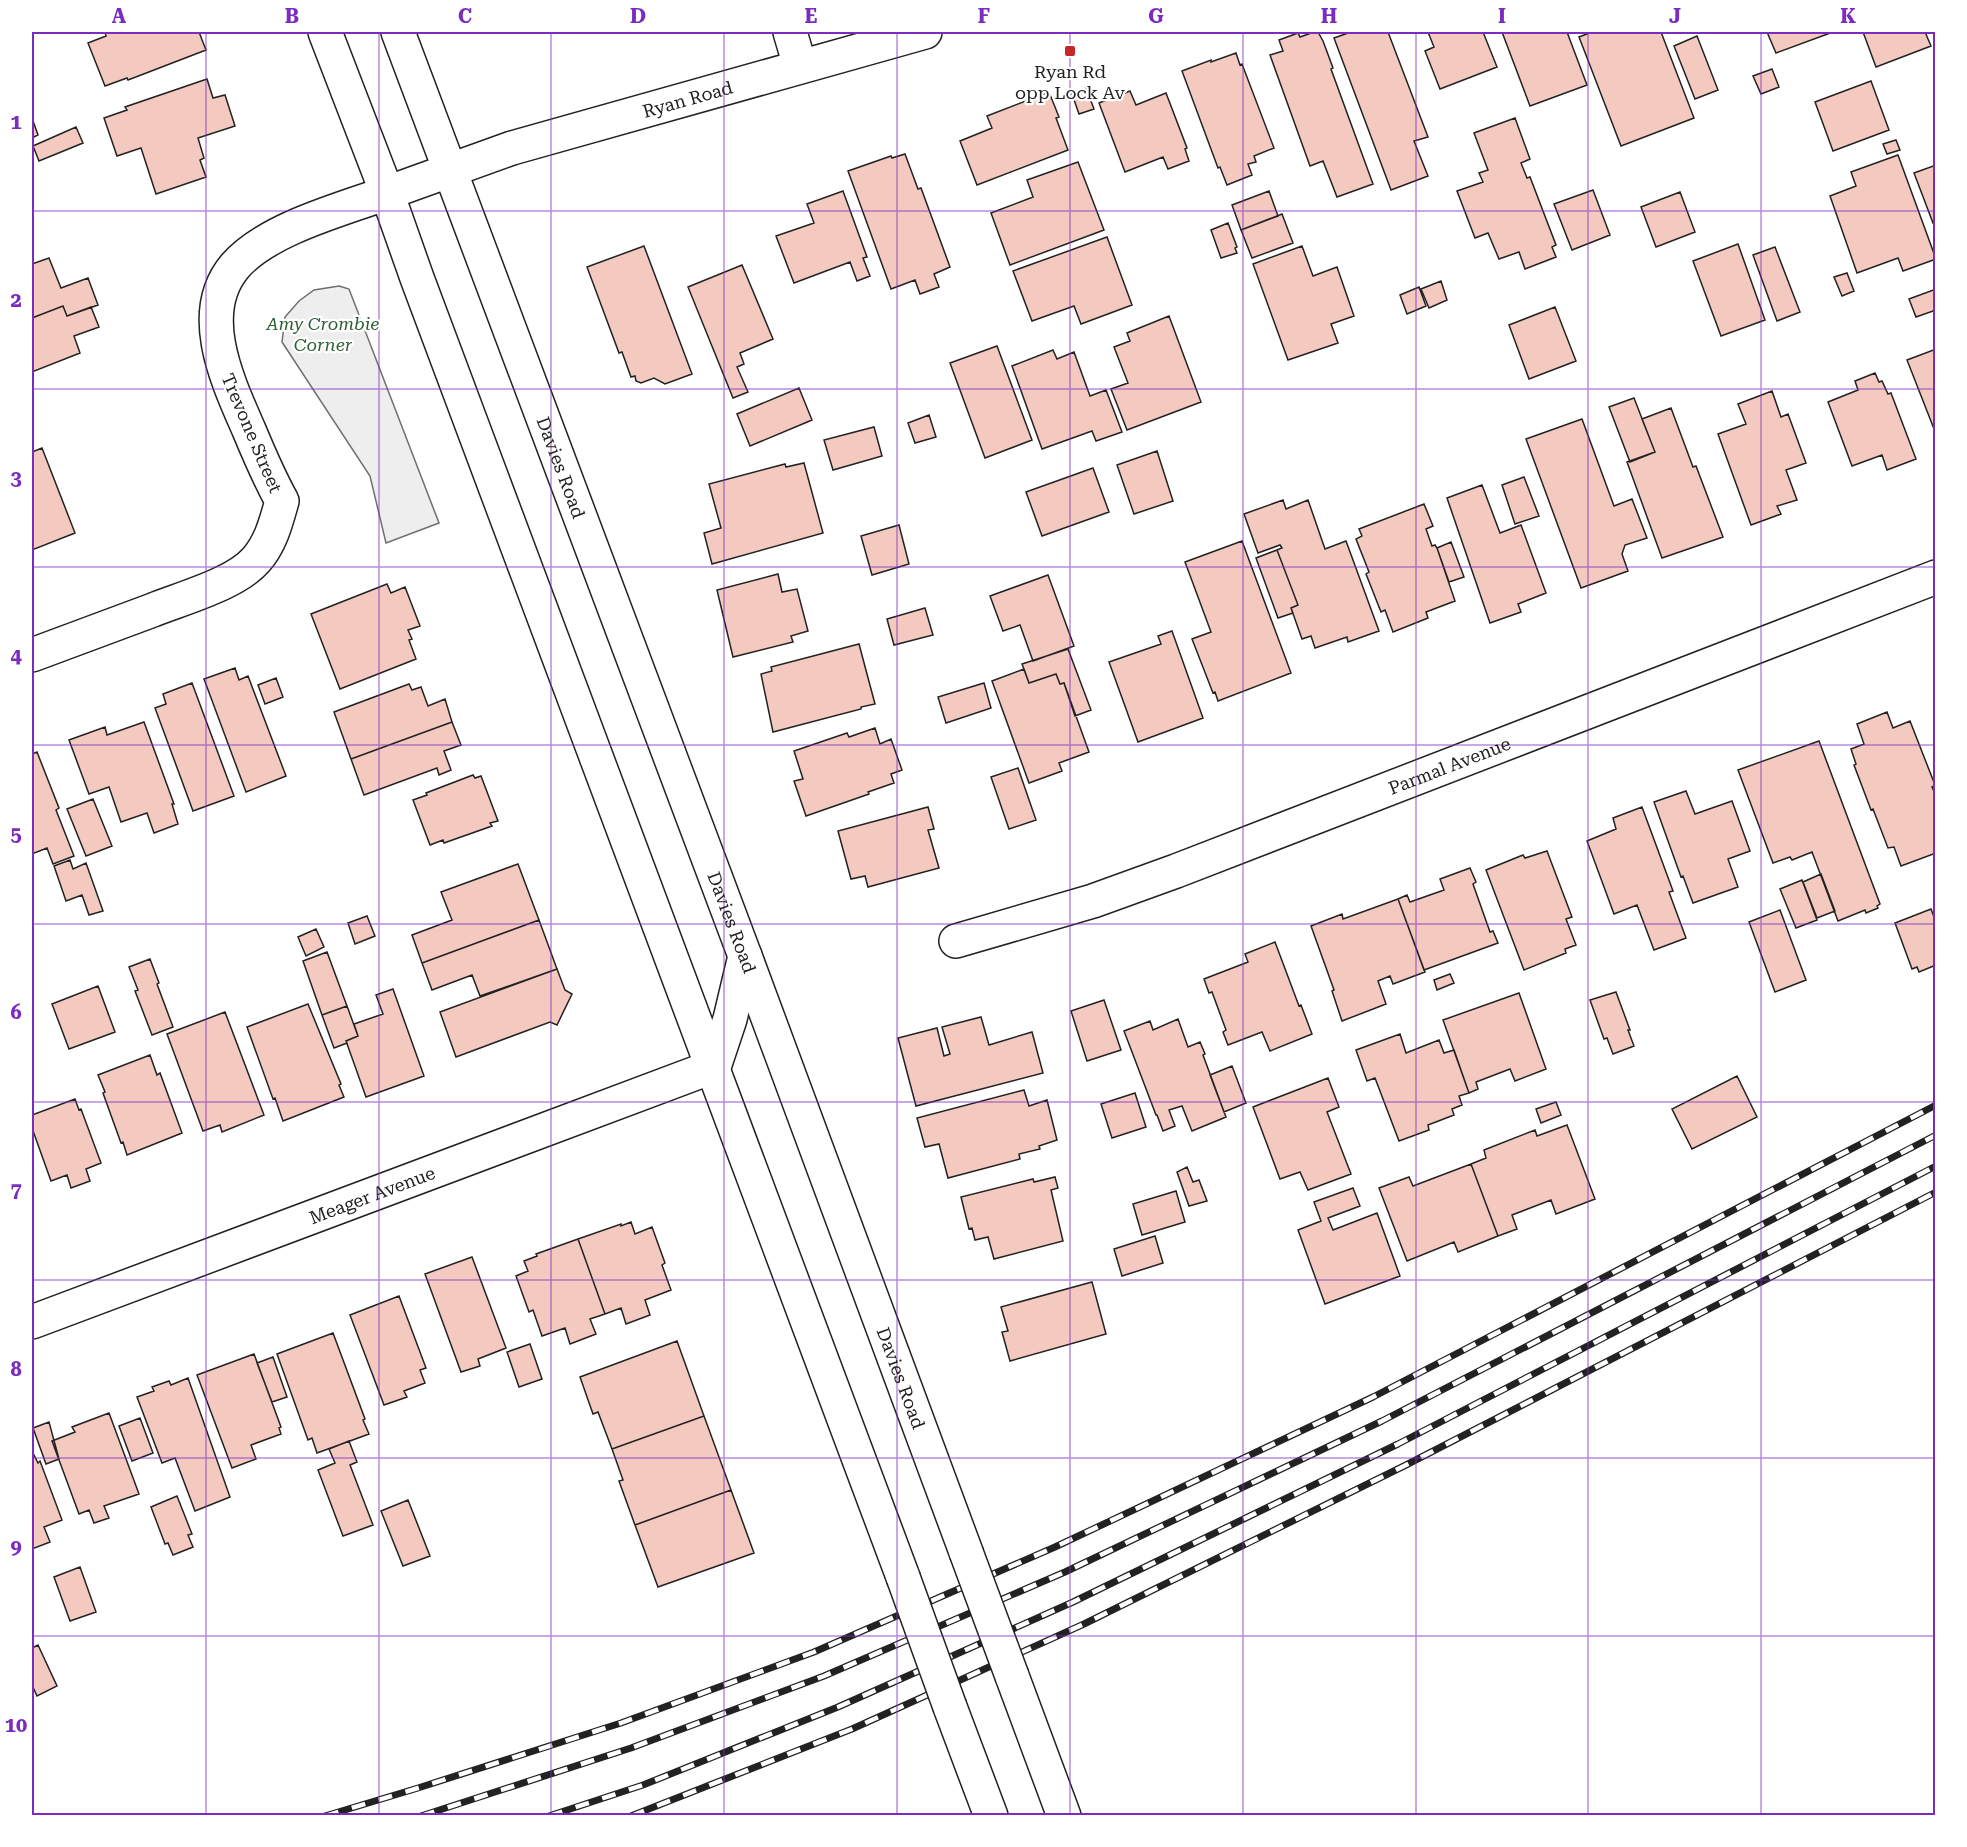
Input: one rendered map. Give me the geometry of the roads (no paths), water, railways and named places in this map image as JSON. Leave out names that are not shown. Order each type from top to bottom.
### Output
[{"type":"main road","points":[[325,32],[991,1815]]},
{"type":"main road","name":"Davies Road","points":[[398,32],[1064,1815]]},
{"type":"main road","points":[[790,32],[800,66]]},
{"type":"main road","name":"Ryan Road","points":[[387,193],[512,148],[925,32]]},
{"type":"main road","name":"Trevone Street","points":[[32,655],[206,590],[236,575],[255,562],[267,545],[282,501],[270,479],[237,402],[220,354],[216,328],[221,291],[237,265],[255,249],[303,224],[387,193]]},
{"type":"main road","name":"Parmal Avenue","points":[[956,941],[1093,901],[1176,871],[1935,576]]},
{"type":"main road","points":[[712,1067],[716,1064],[730,1019],[745,956]]},
{"type":"main road","name":"Meager Avenue","points":[[32,1322],[712,1067]]},
{"type":"railway","points":[[325,1816],[621,1723],[814,1652],[1055,1547],[1373,1397],[1936,1105]]},
{"type":"railway","points":[[421,1816],[631,1748],[824,1676],[1065,1572],[1382,1421],[1936,1135]]},
{"type":"railway","points":[[549,1816],[643,1785],[838,1707],[1073,1602],[1398,1444],[1936,1166]]},
{"type":"railway","points":[[631,1816],[852,1729],[1084,1624],[1406,1465],[1936,1192]]},
{"type":"place","name":"Ryan Rd opp Lock Av","points":[[1070,51]]},
{"type":"park label","name":"Amy Crombie Corner","points":[[323,333]]}]
